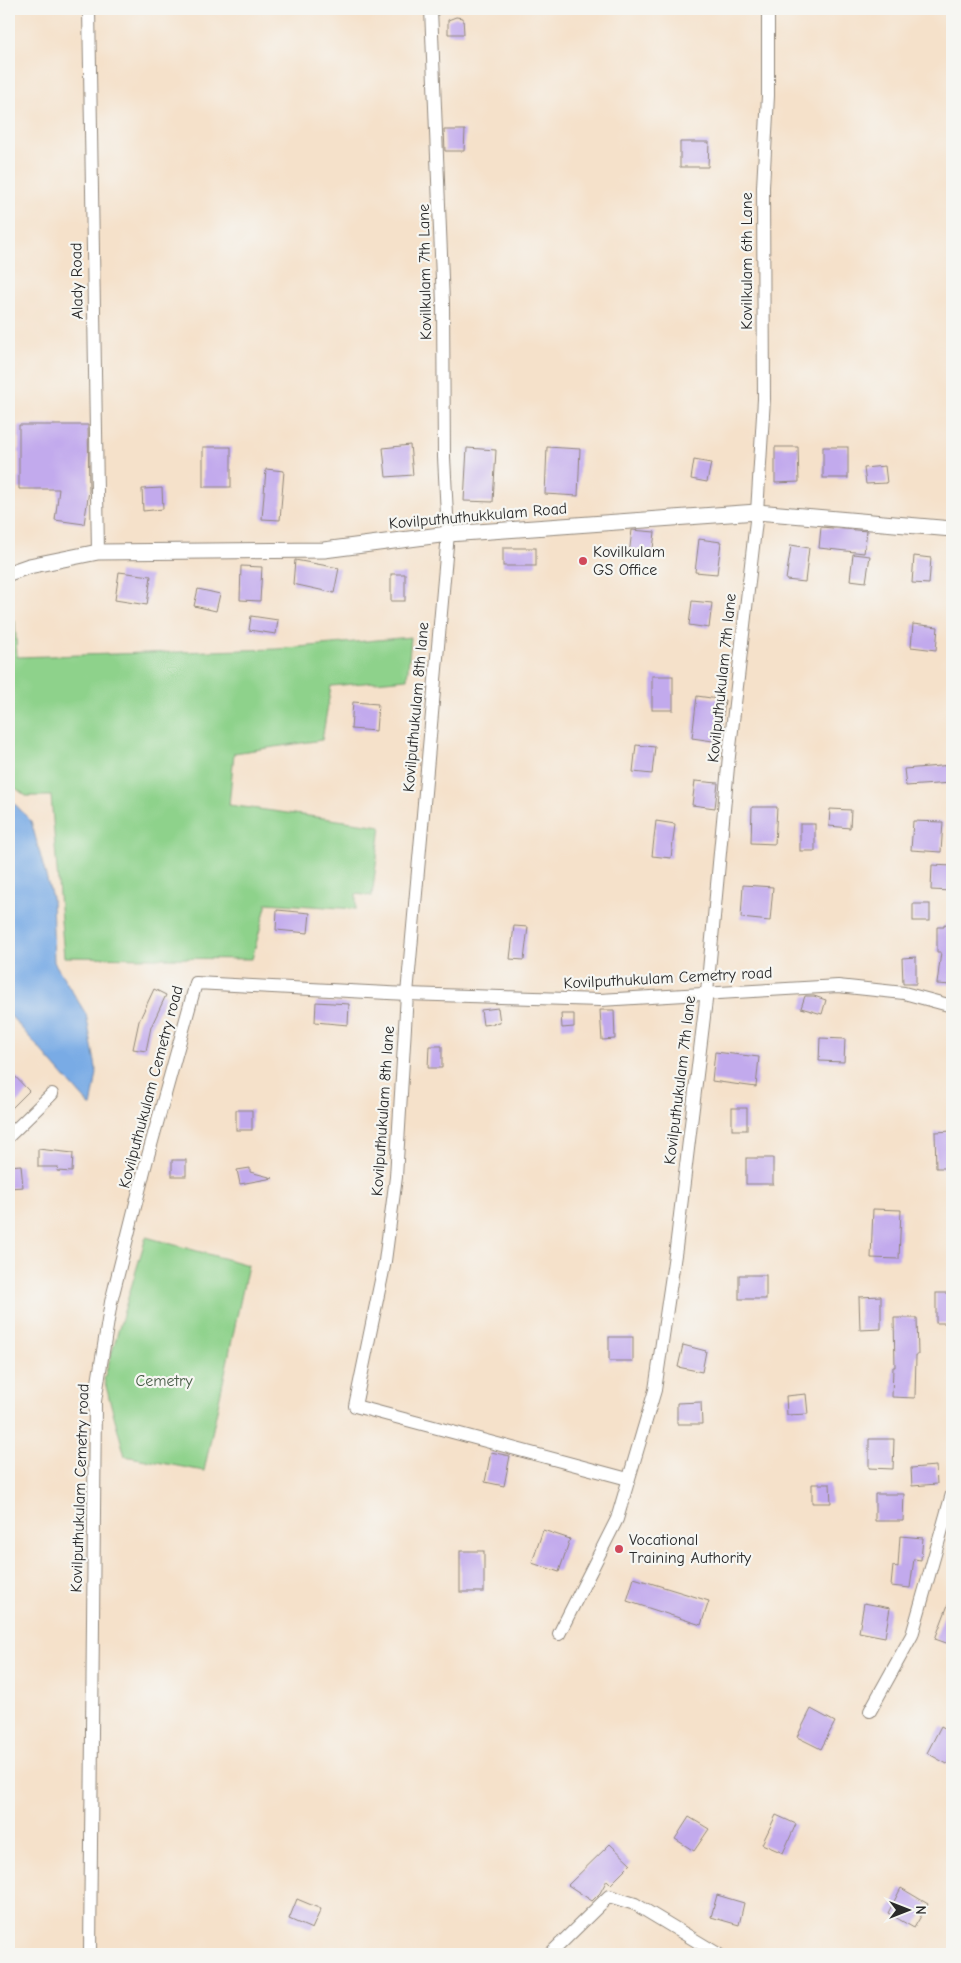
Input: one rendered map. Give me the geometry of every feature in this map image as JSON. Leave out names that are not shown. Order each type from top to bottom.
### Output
[{"type":"street","name":"Alady Road","points":[[89,9],[98,552]]},
{"type":"street","name":"Kovilkulam 7th Lane","points":[[431,9],[442,294],[444,457],[448,534]]},
{"type":"street","name":"Kovilkulam 6th Lane","points":[[757,512],[764,399],[763,187],[768,96],[768,9]]},
{"type":"street","name":"Kovilputhuthukkulam Road","points":[[9,573],[30,566],[98,552],[324,550],[448,534],[757,512],[952,529]]},
{"type":"street","name":"Kovilputhukulam 7th lane","points":[[559,1634],[617,1519],[654,1390],[676,1248],[707,992],[729,756],[757,512]]},
{"type":"street","name":"Kovilputhukulam 8th lane","points":[[448,534],[407,994],[396,1177],[385,1261],[355,1406],[628,1480]]},
{"type":"street","name":"Kovilputhukulam Cemetry road","points":[[90,1954],[95,1401],[111,1302],[146,1163],[196,983],[407,994],[600,1000],[707,992],[838,986],[904,993],[952,1006]]},
{"type":"street","points":[[9,1136],[52,1094]]},
{"type":"street","points":[[870,1711],[912,1635],[952,1494]]},
{"type":"street","points":[[550,1954],[609,1896],[635,1904],[718,1954]]},
{"type":"green space","points":[[15,621],[17,657],[276,649],[411,637],[407,679],[331,686],[322,740],[234,753],[229,805],[381,826],[372,896],[356,894],[356,909],[267,903],[252,959],[64,957],[51,796],[26,796],[9,783],[9,622]]},
{"type":"green space","name":"Cemetry","points":[[146,1237],[248,1265],[204,1471],[125,1456],[104,1379]]},
{"type":"water","points":[[9,798],[31,821],[52,898],[54,962],[86,1014],[97,1073],[91,1107],[9,1014]]},
{"type":"building","points":[[456,17],[463,18],[464,34],[448,34],[448,20]]},
{"type":"building","points":[[444,130],[465,130],[464,151],[445,151]]},
{"type":"building","points":[[680,142],[709,142],[708,167],[680,167]]},
{"type":"building","points":[[19,425],[88,425],[89,491],[84,524],[55,520],[59,489],[19,489]]},
{"type":"building","points":[[410,445],[413,475],[386,477],[383,448]]},
{"type":"building","points":[[203,447],[231,447],[231,487],[203,487]]},
{"type":"building","points":[[547,447],[580,449],[578,496],[545,494]]},
{"type":"building","points":[[775,447],[798,447],[799,482],[775,483]]},
{"type":"building","points":[[823,447],[848,447],[848,478],[823,478]]},
{"type":"building","points":[[467,448],[496,450],[493,502],[464,501]]},
{"type":"building","points":[[694,460],[711,463],[707,482],[691,479]]},
{"type":"building","points":[[885,466],[887,483],[866,484],[864,468]]},
{"type":"building","points":[[266,469],[284,471],[280,520],[262,519]]},
{"type":"building","points":[[162,488],[163,509],[143,511],[142,489]]},
{"type":"building","points":[[821,527],[867,531],[864,553],[819,548]]},
{"type":"building","points":[[632,530],[655,532],[652,558],[629,555]]},
{"type":"building","points":[[699,539],[721,542],[717,574],[695,572]]},
{"type":"building","points":[[791,545],[809,548],[805,582],[786,580]]},
{"type":"building","points":[[503,548],[536,548],[536,566],[503,566]]},
{"type":"building","points":[[853,554],[870,556],[866,582],[850,580]]},
{"type":"building","points":[[914,556],[931,558],[929,584],[912,583]]},
{"type":"building","points":[[295,560],[339,568],[334,593],[293,584]]},
{"type":"building","points":[[241,566],[262,567],[260,601],[240,600]]},
{"type":"building","points":[[119,572],[151,576],[147,605],[115,600]]},
{"type":"building","points":[[391,574],[405,574],[405,601],[391,601]]},
{"type":"building","points":[[198,589],[220,594],[216,611],[194,606]]},
{"type":"building","points":[[692,601],[712,603],[709,628],[689,625]]},
{"type":"building","points":[[251,616],[278,620],[276,634],[249,630]]},
{"type":"building","points":[[913,624],[938,627],[936,650],[911,647]]},
{"type":"building","points":[[652,676],[673,676],[673,710],[652,710]]},
{"type":"building","points":[[697,696],[725,700],[720,742],[692,738]]},
{"type":"building","points":[[353,702],[378,704],[376,731],[351,729]]},
{"type":"building","points":[[636,745],[655,747],[652,774],[633,772]]},
{"type":"building","points":[[952,765],[952,783],[906,786],[904,769]]},
{"type":"building","points":[[695,781],[718,783],[715,808],[692,805]]},
{"type":"building","points":[[752,807],[777,807],[775,844],[751,843]]},
{"type":"building","points":[[830,809],[851,810],[850,828],[829,826]]},
{"type":"building","points":[[656,821],[675,824],[671,858],[652,856]]},
{"type":"building","points":[[913,821],[943,822],[941,852],[911,850]]},
{"type":"building","points":[[800,824],[815,824],[815,851],[800,851]]},
{"type":"building","points":[[932,865],[952,866],[952,891],[931,890]]},
{"type":"building","points":[[743,885],[773,887],[770,921],[741,918]]},
{"type":"building","points":[[913,904],[930,904],[930,921],[913,921]]},
{"type":"building","points":[[277,910],[310,913],[308,933],[276,930]]},
{"type":"building","points":[[944,924],[952,925],[952,985],[937,984],[941,952],[937,952],[937,927],[944,927]]},
{"type":"building","points":[[514,926],[528,927],[524,960],[510,959]]},
{"type":"building","points":[[916,957],[916,984],[903,984],[902,958]]},
{"type":"building","points":[[154,989],[166,995],[151,1027],[146,1051],[133,1049],[139,1021]]},
{"type":"building","points":[[805,996],[814,996],[826,1000],[822,1014],[801,1008]]},
{"type":"building","points":[[316,1002],[349,1004],[348,1025],[315,1022]]},
{"type":"building","points":[[498,1008],[500,1023],[483,1025],[481,1010]]},
{"type":"building","points":[[600,1010],[614,1010],[615,1039],[602,1040]]},
{"type":"building","points":[[561,1014],[574,1014],[574,1027],[562,1028]]},
{"type":"building","points":[[820,1038],[845,1039],[844,1062],[819,1061]]},
{"type":"building","points":[[429,1046],[442,1046],[442,1068],[428,1068]]},
{"type":"building","points":[[715,1052],[759,1057],[756,1087],[712,1081]]},
{"type":"building","points":[[9,1070],[29,1091],[9,1111]]},
{"type":"building","points":[[732,1108],[747,1108],[747,1130],[732,1130]]},
{"type":"building","points":[[236,1110],[252,1110],[252,1130],[236,1130]]},
{"type":"building","points":[[952,1131],[952,1168],[936,1168],[935,1132]]},
{"type":"building","points":[[38,1149],[73,1153],[72,1172],[57,1171],[58,1167],[38,1167]]},
{"type":"building","points":[[746,1158],[773,1158],[773,1184],[746,1184]]},
{"type":"building","points":[[172,1160],[186,1160],[186,1176],[172,1176]]},
{"type":"building","points":[[21,1165],[23,1187],[9,1188],[9,1166]]},
{"type":"building","points":[[250,1168],[250,1172],[273,1178],[240,1184],[237,1170]]},
{"type":"building","points":[[873,1209],[901,1210],[899,1259],[871,1258]]},
{"type":"building","points":[[739,1275],[766,1275],[766,1299],[739,1299]]},
{"type":"building","points":[[936,1293],[952,1293],[952,1323],[936,1323]]},
{"type":"building","points":[[881,1296],[881,1329],[860,1330],[859,1297]]},
{"type":"building","points":[[894,1318],[917,1318],[918,1355],[916,1355],[915,1398],[892,1397],[893,1367],[895,1367]]},
{"type":"building","points":[[609,1337],[633,1337],[633,1361],[609,1361]]},
{"type":"building","points":[[683,1345],[706,1351],[702,1372],[678,1367]]},
{"type":"building","points":[[806,1394],[808,1414],[787,1415],[786,1396]]},
{"type":"building","points":[[701,1402],[702,1424],[677,1424],[677,1403]]},
{"type":"building","points":[[869,1439],[894,1439],[893,1469],[869,1468]]},
{"type":"building","points":[[491,1452],[510,1456],[504,1486],[485,1482]]},
{"type":"building","points":[[936,1466],[937,1484],[912,1486],[911,1468]]},
{"type":"building","points":[[812,1484],[830,1484],[831,1503],[812,1503]]},
{"type":"building","points":[[875,1494],[904,1494],[903,1521],[875,1521]]},
{"type":"building","points":[[543,1530],[570,1539],[559,1572],[532,1563]]},
{"type":"building","points":[[900,1536],[923,1538],[921,1560],[914,1559],[910,1588],[891,1586],[893,1566],[898,1567]]},
{"type":"building","points":[[460,1551],[484,1551],[484,1592],[460,1592]]},
{"type":"building","points":[[634,1578],[709,1601],[701,1625],[627,1601]]},
{"type":"building","points":[[952,1597],[952,1645],[935,1639]]},
{"type":"building","points":[[864,1603],[890,1608],[885,1637],[859,1632]]},
{"type":"building","points":[[811,1709],[835,1722],[821,1749],[797,1737]]},
{"type":"building","points":[[941,1726],[952,1732],[952,1754],[947,1764],[927,1753]]},
{"type":"building","points":[[776,1815],[796,1824],[783,1853],[762,1844]]},
{"type":"building","points":[[689,1817],[709,1829],[694,1851],[675,1839]]},
{"type":"building","points":[[610,1844],[631,1864],[611,1884],[607,1880],[600,1893],[592,1901],[568,1885]]},
{"type":"building","points":[[901,1888],[928,1904],[914,1928],[888,1913]]},
{"type":"building","points":[[717,1895],[744,1903],[739,1925],[711,1917]]},
{"type":"building","points":[[297,1899],[321,1909],[312,1929],[289,1919]]},
{"type":"place","name":"Kovilkulam GS Office","points":[[583,561]]},
{"type":"place","name":"Vocational Training Authority","points":[[619,1549]]}]
